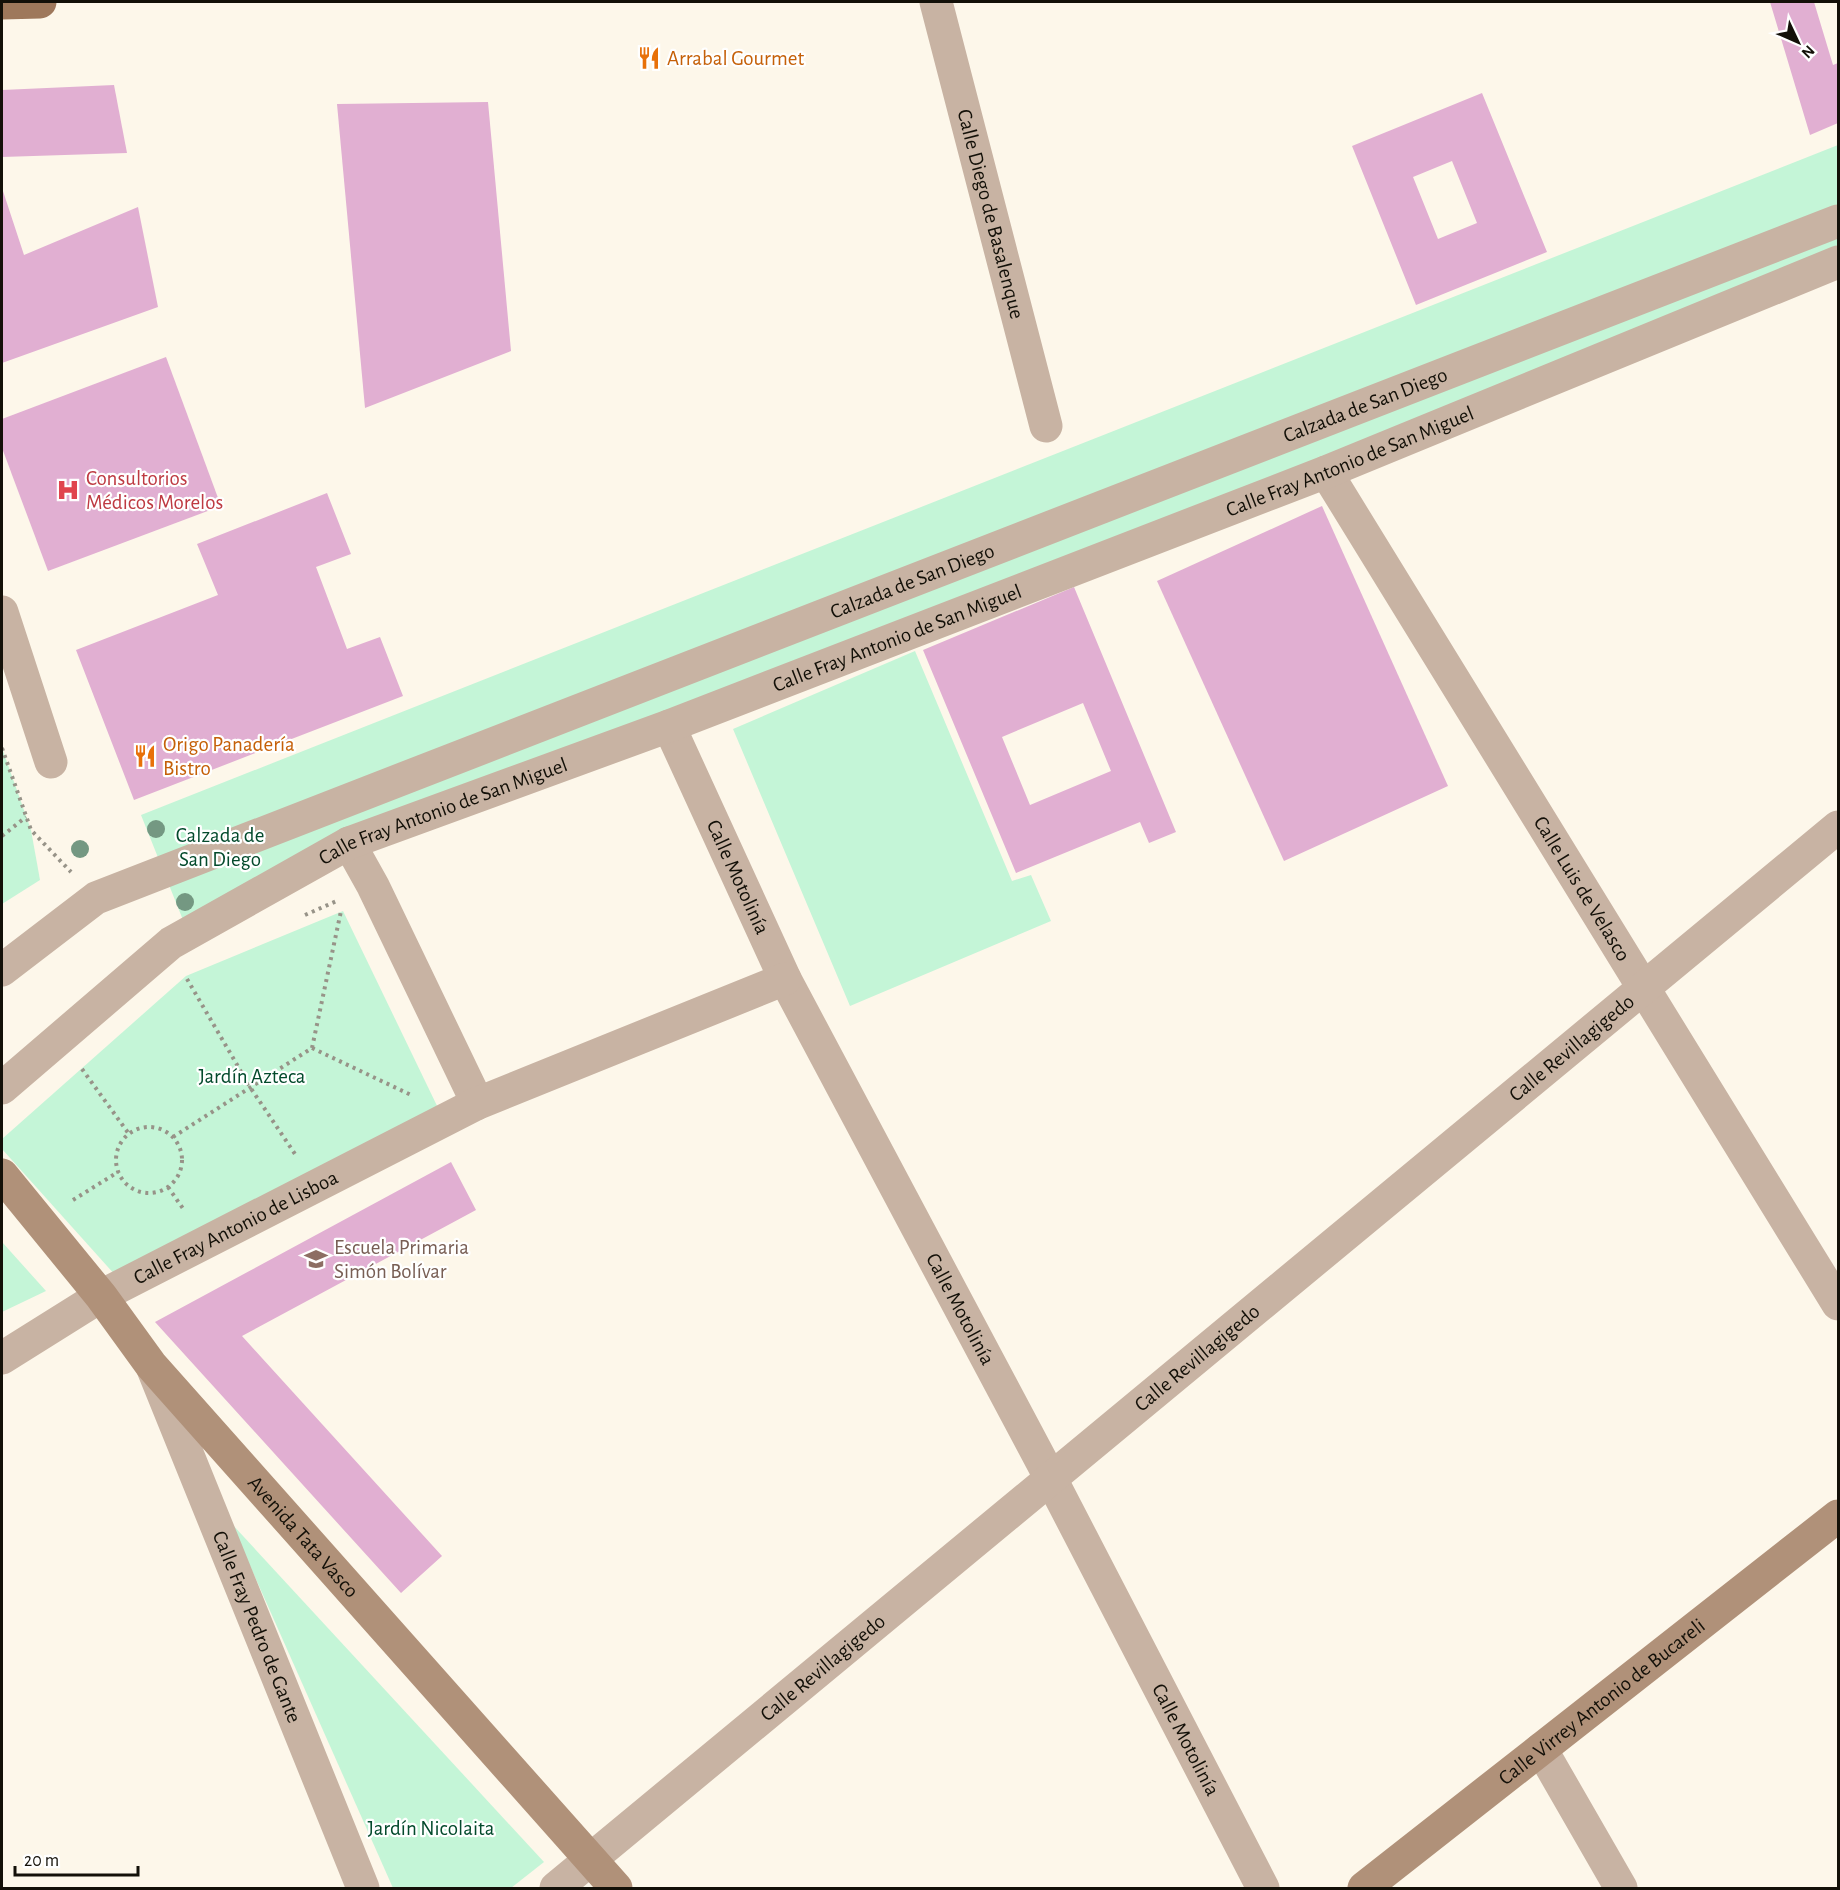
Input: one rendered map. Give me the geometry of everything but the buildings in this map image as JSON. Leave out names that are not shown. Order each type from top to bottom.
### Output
[{"type":"main road","points":[[2,3],[40,2]]},
{"type":"street","name":"Calle Diego de Basalenque","points":[[936,2],[1046,426]]},
{"type":"street","name":"Calzada de San Diego","points":[[2,969],[96,898],[1839,221]]},
{"type":"street","name":"Calle Fray Antonio de San Miguel","points":[[2,1088],[171,943],[350,843],[669,726],[1326,472],[1839,262]]},
{"type":"street","name":"Calle Luis de Velasco","points":[[1326,472],[1839,1304]]},
{"type":"street","points":[[2,612],[51,762]]},
{"type":"street","name":"Calle Motolinía","points":[[669,726],[785,979],[1051,1479],[1263,1888]]},
{"type":"street","name":"Calle Revillagigedo","points":[[556,1888],[1839,827]]},
{"type":"street","points":[[350,843],[373,886],[476,1104]]},
{"type":"street","name":"Calle Fray Antonio de Lisboa","points":[[2,1358],[101,1296],[476,1104],[785,979]]},
{"type":"street","name":"Avenida Tata Vasco","points":[[2,1174],[101,1296],[151,1365],[616,1888]]},
{"type":"street","name":"Calle Fray Pedro de Gante","points":[[151,1365],[363,1888]]},
{"type":"street","name":"Calle Virrey Antonio de Bucareli","points":[[1364,1888],[1839,1516]]},
{"type":"street","points":[[1541,1749],[1621,1888]]},
{"type":"path","points":[[2,748],[31,830],[96,898]]},
{"type":"path","points":[[2,836],[26,817]]},
{"type":"path","points":[[173,1137],[312,1048],[344,898]]},
{"type":"path","points":[[185,976],[250,1087],[301,1163]]},
{"type":"path","points":[[312,1048],[416,1097]]},
{"type":"path","points":[[81,1067],[129,1134]]},
{"type":"path","points":[[156,1128],[173,1137],[181,1153],[182,1163],[175,1180],[159,1192],[139,1192],[130,1188],[118,1172],[116,1161],[117,1151],[122,1141],[138,1129],[156,1128]]},
{"type":"path","points":[[69,1203],[118,1172]]},
{"type":"green space","name":"Calzada de San Diego","points":[[1838,145],[1838,251],[185,925],[141,815]]},
{"type":"green space","points":[[915,651],[1012,881],[1031,875],[1051,921],[850,1006],[733,729]]},
{"type":"green space","points":[[2,748],[31,830],[40,880],[2,904]]},
{"type":"green space","name":"Jardín Azteca","points":[[343,911],[440,1112],[116,1276],[2,1149],[2,1139],[186,976]]},
{"type":"green space","points":[[2,1242],[46,1291],[2,1312]]},
{"type":"green space","name":"Jardín Nicolaita","points":[[231,1523],[544,1862],[511,1888],[393,1888]]},
{"type":"place","name":"Arrabal Gourmet","points":[[649,58]]},
{"type":"place","name":"Consultorios Médicos Morelos","points":[[68,490]]},
{"type":"place","name":"Origo Panadería Bistro","points":[[145,756]]},
{"type":"place","name":"Escuela Primaria Simón Bolívar","points":[[316,1259]]}]
